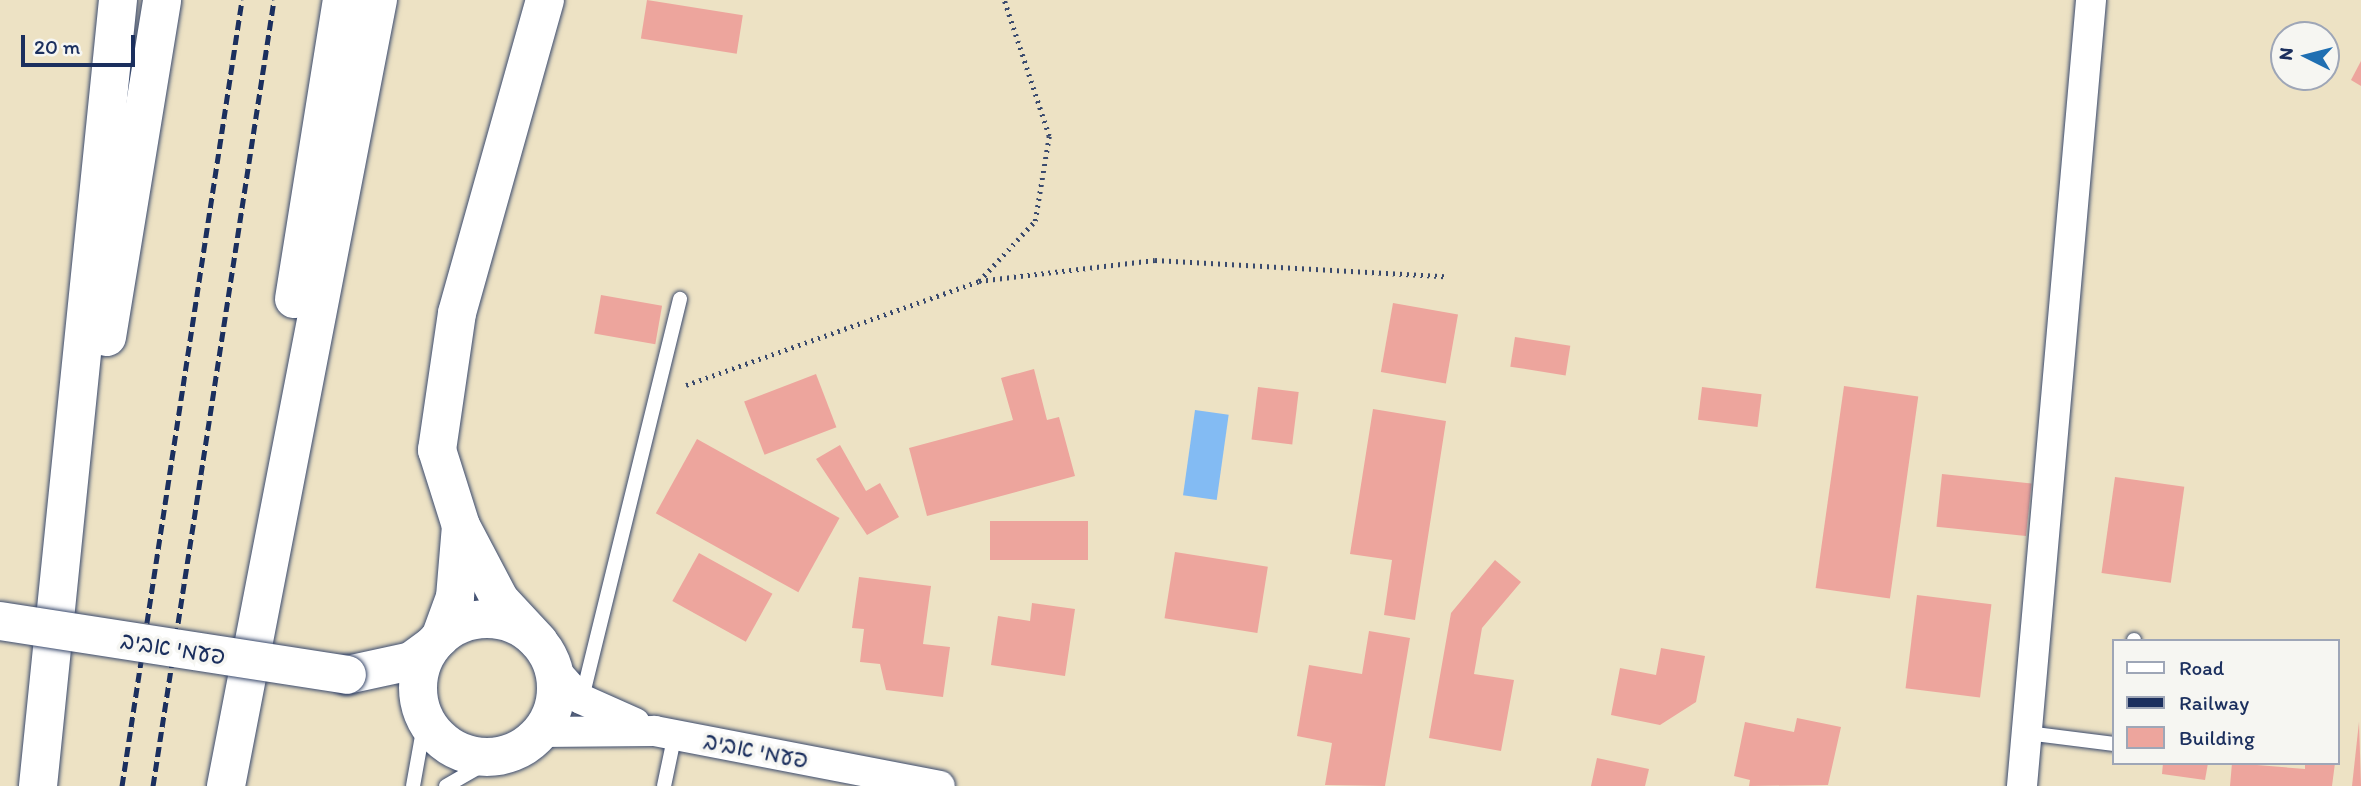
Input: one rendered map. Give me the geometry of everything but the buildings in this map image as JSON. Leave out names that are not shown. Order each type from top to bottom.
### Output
[{"type":"main road","points":[[38,786],[118,0]]},
{"type":"main road","points":[[43,733],[162,0]]},
{"type":"main road","points":[[223,786],[342,0]]},
{"type":"main road","points":[[223,786],[378,0]]},
{"type":"main road","points":[[461,526],[455,597],[419,678],[424,716],[450,746],[500,755],[540,732],[554,705],[547,656],[500,600],[461,526],[437,450],[440,395],[545,0]]},
{"type":"main road","points":[[436,641],[459,624],[494,619],[547,656]]},
{"type":"main road","name":"פעמי אביב","points":[[0,621],[347,675],[424,716]]},
{"type":"main road","name":"פעמי אביב","points":[[347,675],[411,661],[436,641]]},
{"type":"street","points":[[2022,786],[2091,0]]},
{"type":"street","name":"פעמי אביב","points":[[547,656],[581,699],[665,733]]},
{"type":"street","name":"פעמי אביב","points":[[540,732],[665,733],[940,786]]},
{"type":"lane","points":[[581,699],[680,299]]},
{"type":"lane","points":[[413,786],[424,716]]},
{"type":"lane","points":[[664,786],[665,733]]},
{"type":"lane","points":[[2027,733],[2112,744]]},
{"type":"lane","points":[[446,786],[500,755]]},
{"type":"path","points":[[979,281],[1035,221],[1049,136],[1003,0]]},
{"type":"path","points":[[656,395],[979,281],[1156,260],[1445,276]]},
{"type":"water","points":[[1195,410],[1229,415],[1217,500],[1183,495]]},
{"type":"railway","points":[[122,786],[242,0]]},
{"type":"railway","points":[[153,786],[274,0]]}]
